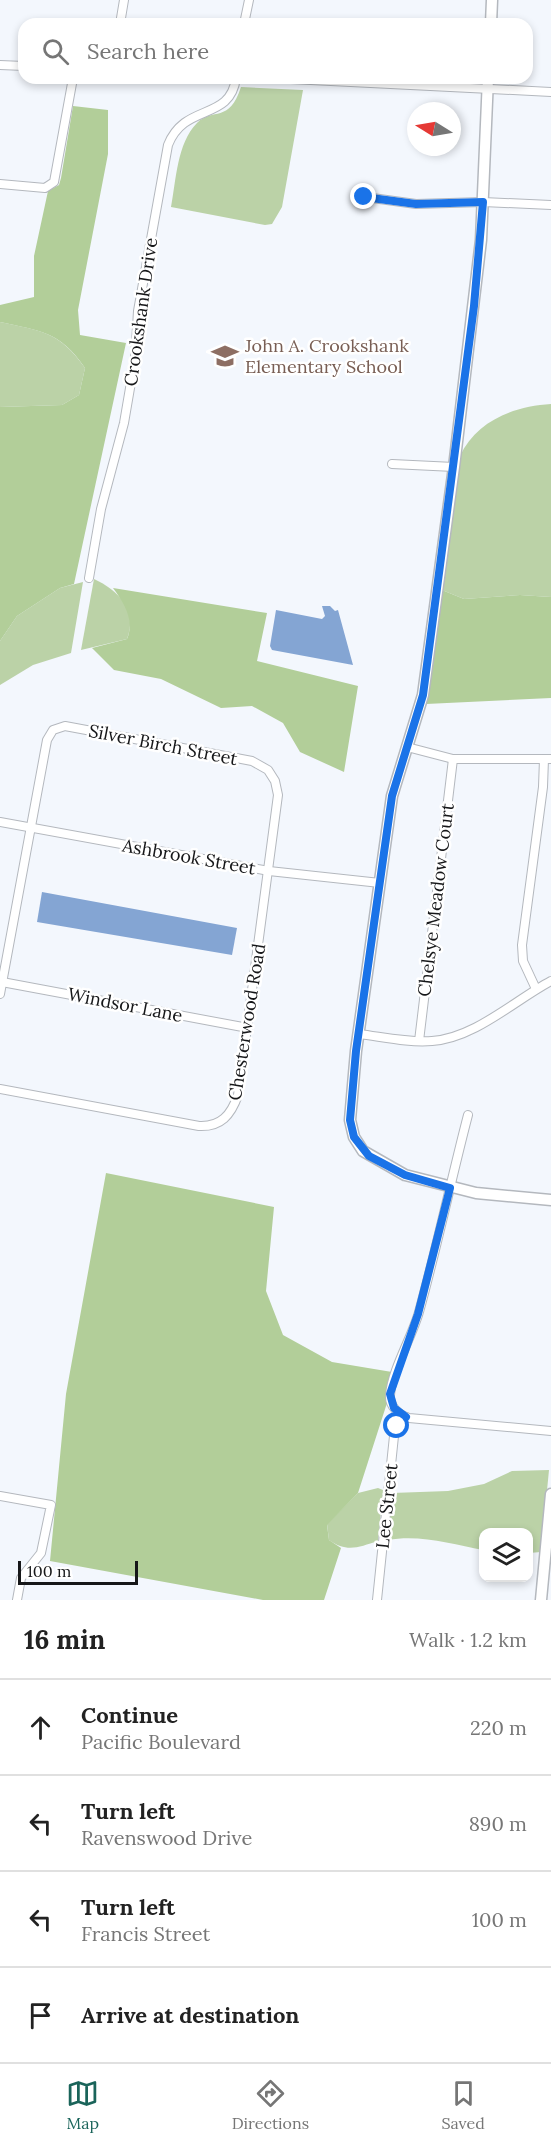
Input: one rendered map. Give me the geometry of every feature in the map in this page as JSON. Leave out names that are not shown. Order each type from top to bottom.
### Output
[{"type":"street","points":[[121,18],[124,0]]},
{"type":"street","points":[[245,18],[249,0]]},
{"type":"street","points":[[491,18],[492,0]]},
{"type":"street","points":[[0,65],[18,66]]},
{"type":"street","points":[[0,184],[40,188],[52,184],[56,177],[72,84]]},
{"type":"street","name":"Crookshank Drive","points":[[89,578],[101,509],[124,423],[135,359],[138,311],[168,145],[174,133],[187,119],[224,103],[233,91],[235,84]]},
{"type":"street","points":[[488,84],[481,240],[454,467],[423,695],[392,796],[359,1034],[350,1120],[358,1144],[369,1156],[386,1167],[450,1188],[551,1200]]},
{"type":"street","points":[[495,84],[551,92]]},
{"type":"street","points":[[364,197],[416,204],[483,202],[551,205]]},
{"type":"street","points":[[392,464],[454,467]]},
{"type":"street","name":"Silver Birch Street","points":[[0,994],[47,740],[53,730],[65,726],[252,761],[268,770],[275,781],[278,795],[269,871]]},
{"type":"street","points":[[407,747],[453,759],[548,759],[522,945],[523,961],[536,989]]},
{"type":"street","name":"Chelsye Meadow Court","points":[[419,1041],[453,759]]},
{"type":"street","name":"Ashbrook Street","points":[[0,822],[269,871],[380,883]]},
{"type":"street","name":"Chesterwood Road","points":[[0,1089],[210,1126],[224,1120],[234,1108],[238,1095],[269,871]]},
{"type":"street","points":[[359,1034],[419,1041],[443,1040],[470,1029],[551,981]]},
{"type":"street","name":"Windsor Lane","points":[[2,982],[248,1028]]},
{"type":"street","points":[[468,1115],[418,1314],[390,1394],[394,1408],[406,1417],[551,1431]]},
{"type":"street","name":"Lee Street","points":[[377,1600],[394,1436],[397,1426],[406,1417]]},
{"type":"street","points":[[541,1600],[551,1494]]},
{"type":"street","points":[[0,1496],[51,1505],[41,1554],[21,1578],[17,1600]]},
{"type":"green space","points":[[241,87],[303,90],[282,207],[272,224],[265,225],[171,207],[178,163],[190,131],[203,118],[220,113],[231,106]]},
{"type":"green space","points":[[73,106],[108,110],[108,154],[78,310],[80,335],[126,343],[74,584],[60,588],[17,616],[0,641],[0,407],[62,405],[79,395],[85,368],[67,346],[58,340],[38,331],[0,322],[0,305],[34,297],[34,256],[48,191],[59,185],[61,178]]},
{"type":"green space","points":[[0,322],[48,334],[67,346],[85,368],[79,395],[62,405],[0,407]]},
{"type":"green space","points":[[551,404],[551,597],[520,595],[464,599],[442,590],[460,456],[467,444],[486,425],[510,412]]},
{"type":"green space","points":[[94,579],[111,589],[124,602],[130,619],[130,629],[127,639],[81,650]]},
{"type":"green space","points":[[83,582],[71,653],[33,665],[0,685],[0,641],[17,616],[60,588]]},
{"type":"green space","points":[[113,588],[267,613],[257,661],[358,686],[344,772],[300,752],[283,723],[252,706],[221,708],[161,679],[114,670],[92,648],[127,639],[129,618]]},
{"type":"green space","points":[[442,590],[464,599],[520,595],[551,597],[551,698],[426,704]]},
{"type":"green space","points":[[106,1173],[274,1207],[266,1291],[283,1335],[332,1362],[392,1372],[386,1393],[387,1403],[358,1493],[327,1525],[329,1540],[341,1548],[324,1600],[263,1600],[50,1561],[66,1394]]},
{"type":"green space","points":[[549,1470],[541,1552],[533,1553],[533,1528],[479,1528],[479,1549],[424,1539],[388,1540],[392,1493],[448,1491],[484,1484],[512,1471]]},
{"type":"green space","points":[[378,1488],[383,1490],[378,1541],[347,1548],[329,1540],[327,1524],[358,1493]]},
{"type":"water","points":[[322,606],[330,606],[335,611],[338,610],[353,665],[272,650],[270,646],[276,610],[322,619],[325,616]]},
{"type":"water","points":[[42,892],[237,928],[232,955],[37,922]]},
{"type":"place","name":"John A. Crookshank Elementary School","points":[[225,356]]},
{"type":"route","points":[[364,197],[393,203],[416,204],[483,202],[474,306],[423,695],[392,796],[356,1051],[350,1120],[354,1137],[369,1156],[405,1175],[450,1188],[418,1314],[390,1394],[394,1408],[406,1417],[397,1426]]}]
